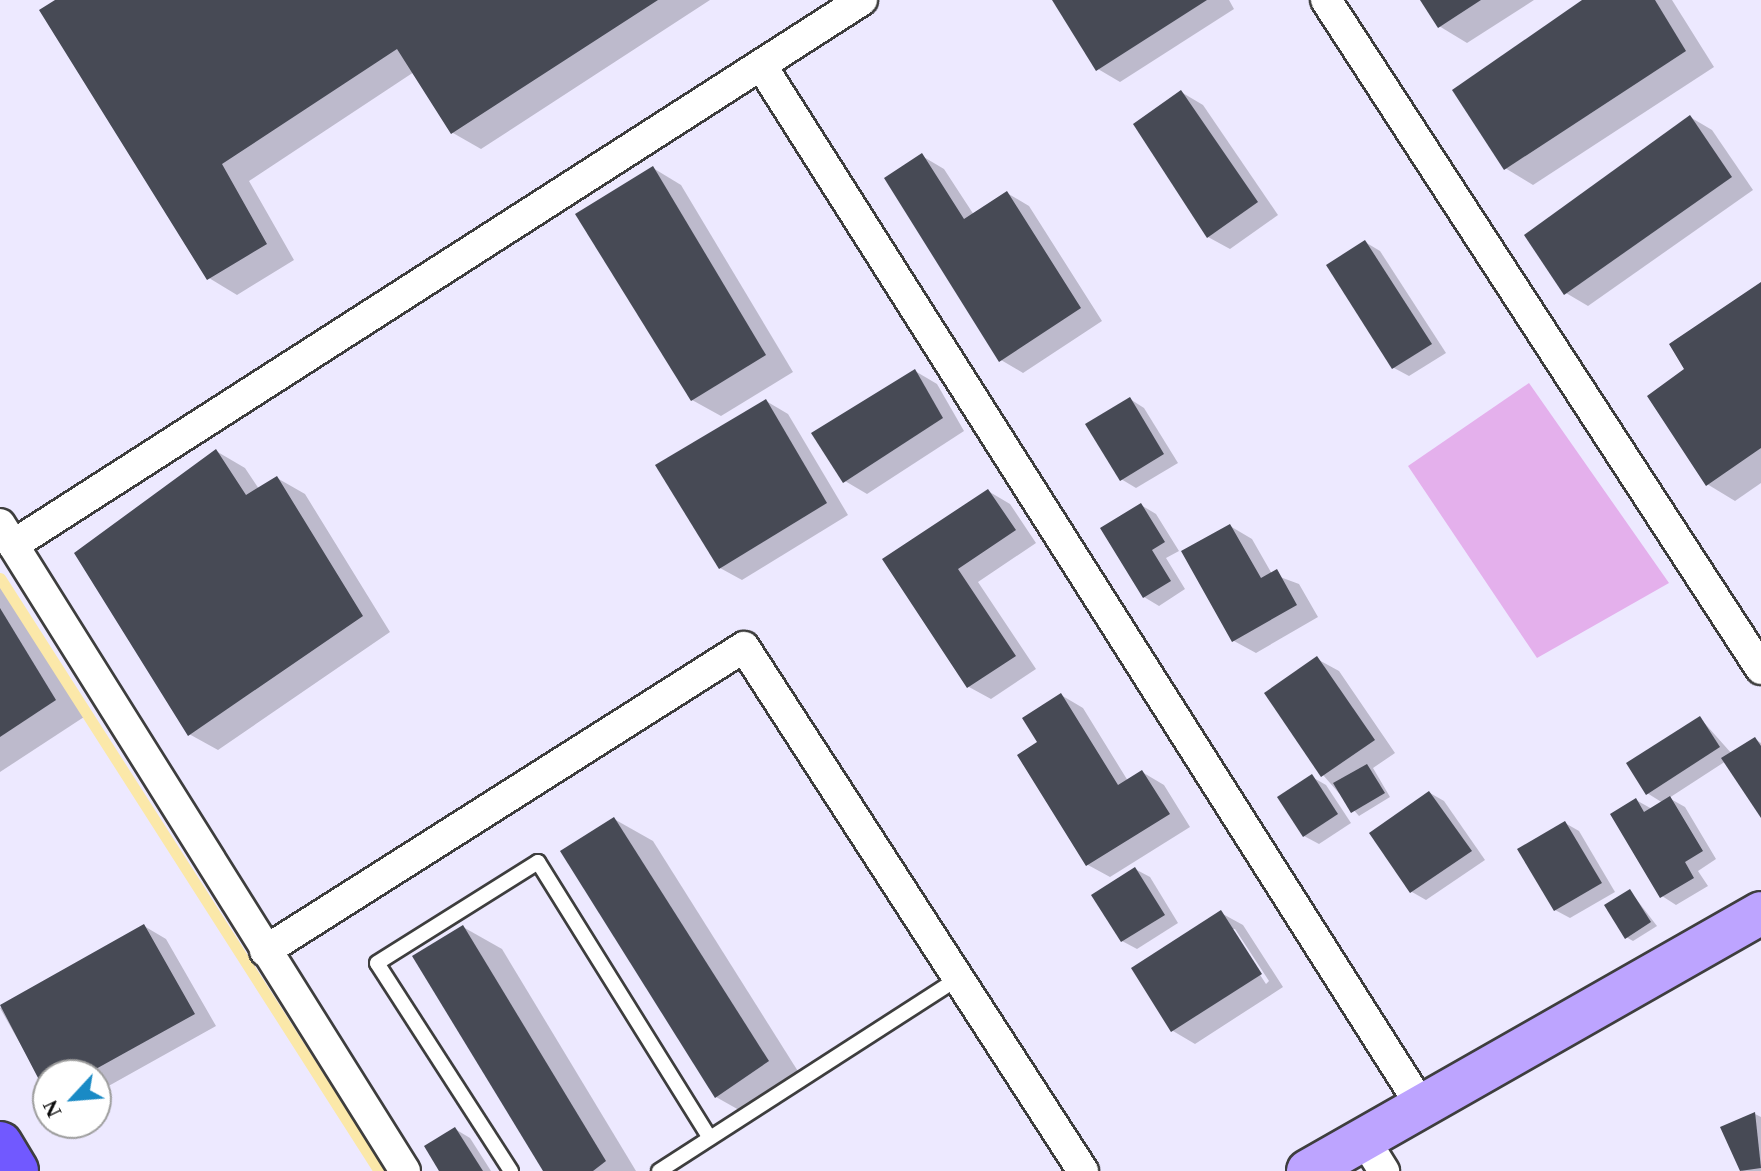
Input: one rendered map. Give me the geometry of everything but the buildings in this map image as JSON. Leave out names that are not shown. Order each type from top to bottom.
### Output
[{"type":"main road","points":[[0,1144],[16,1171]]},
{"type":"street","points":[[405,1171],[7,534],[862,0]]},
{"type":"street","points":[[1326,0],[1761,669]]},
{"type":"street","points":[[761,65],[1422,1107]]},
{"type":"street","points":[[265,951],[744,647],[1083,1171]]},
{"type":"street","points":[[1308,1171],[1374,1155],[1422,1107],[1761,913]]},
{"type":"lane","points":[[511,1171],[377,963],[538,862],[710,1138]]},
{"type":"lane","points":[[659,1171],[959,978]]},
{"type":"shaded area","points":[[1529,383],[1669,583],[1537,658],[1408,466]]},
{"type":"waterway","points":[[0,578],[379,1171]]}]
